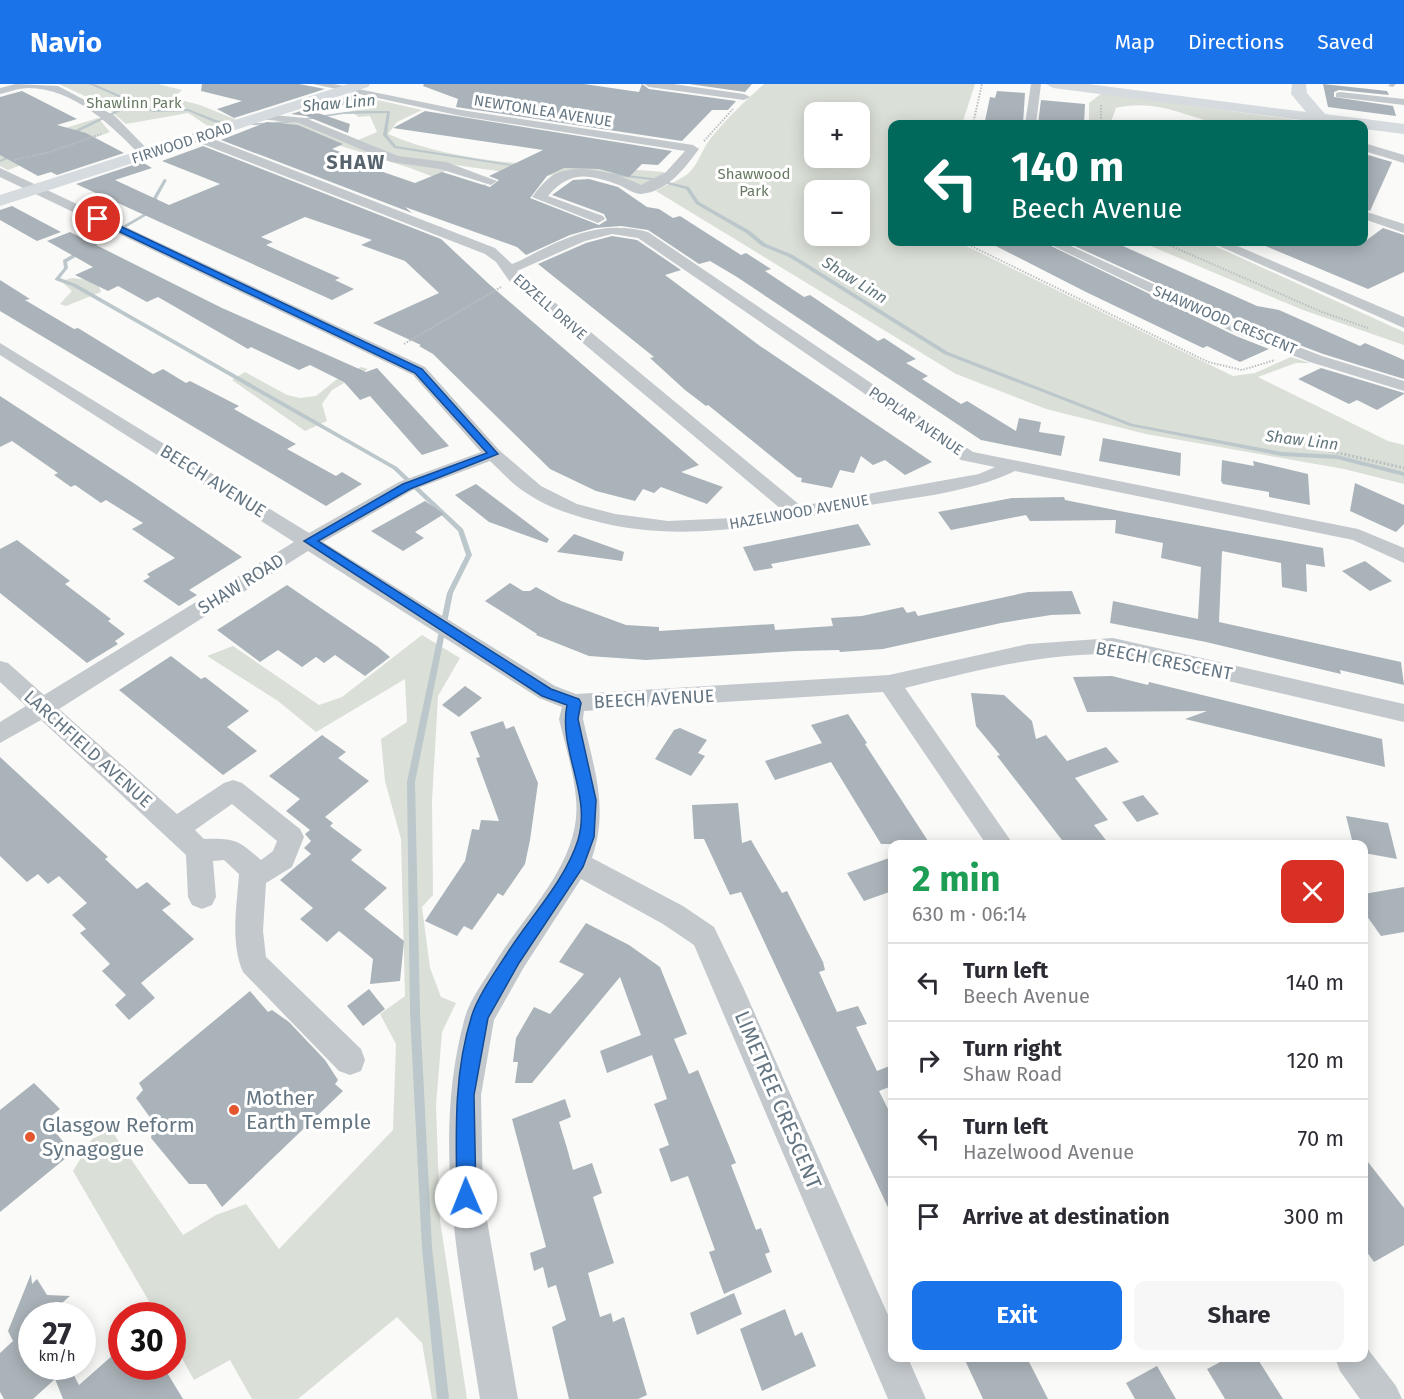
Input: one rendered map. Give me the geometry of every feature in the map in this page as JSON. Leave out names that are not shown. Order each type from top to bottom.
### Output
[{"type":"street","points":[[0,91],[40,84],[54,88],[86,103],[118,125],[146,154]]},
{"type":"street","name":"NEWTONLEA AVENUE","points":[[318,84],[461,113],[693,149]]},
{"type":"street","name":"FIRWOOD ROAD","points":[[0,201],[363,84]]},
{"type":"street","points":[[649,84],[744,97]]},
{"type":"street","points":[[1031,120],[1036,84]]},
{"type":"street","points":[[1053,84],[1335,120]]},
{"type":"street","points":[[1299,84],[1299,94],[1320,118]]},
{"type":"street","points":[[1340,95],[1403,103]]},
{"type":"street","points":[[263,117],[301,120],[395,159],[442,165],[491,181]]},
{"type":"street","points":[[1368,124],[1404,129]]},
{"type":"street","name":"EDZELL DRIVE","points":[[199,138],[490,251],[501,259],[511,274],[798,513]]},
{"type":"street","points":[[1368,148],[1404,159]]},
{"type":"street","points":[[598,219],[539,197],[559,177],[569,174],[614,178],[640,190],[660,185],[671,177],[693,149]]},
{"type":"street","name":"HAZELWOOD AVENUE","points":[[3,167],[36,190],[388,354],[419,371],[493,454],[534,490],[570,508],[615,520],[668,526],[722,525],[984,479],[1012,466]]},
{"type":"street","points":[[1368,216],[1404,229]]},
{"type":"street","name":"POPLAR AVENUE","points":[[511,274],[520,266],[596,232],[613,228],[629,230],[643,235],[967,456],[1358,535],[1404,556]]},
{"type":"street","name":"SHAWWOOD CRESCENT","points":[[1061,246],[1243,331],[1295,351],[1404,386]]},
{"type":"street","points":[[1226,246],[1404,323]]},
{"type":"street","name":"BEECH AVENUE","points":[[0,348],[547,692],[574,703],[889,683]]},
{"type":"street","name":"SHAW ROAD","points":[[0,734],[310,541],[406,486],[493,454]]},
{"type":"street","name":"BEECH CRESCENT","points":[[889,683],[1034,651],[1080,645],[1113,646],[1404,713]]},
{"type":"street","name":"LARCHFIELD AVENUE","points":[[0,669],[199,850]]},
{"type":"street","points":[[889,683],[997,840]]},
{"type":"street","points":[[499,1399],[466,1197],[465,1095],[480,1016],[514,958],[577,863],[586,837],[589,800],[571,719],[574,703]]},
{"type":"street","points":[[176,829],[233,790],[291,837],[287,855],[275,867],[252,877]]},
{"type":"street","points":[[202,897],[199,850],[230,849],[253,870],[249,932],[253,963],[350,1060]]},
{"type":"street","name":"LIMETREE CRESCENT","points":[[577,863],[673,915],[704,936],[738,1008],[888,1355]]},
{"type":"street","name":"LIMETREE CRESCENT","points":[[891,1362],[907,1399]]},
{"type":"street","points":[[1356,1362],[1383,1399]]},
{"type":"path","points":[[974,120],[982,84]]},
{"type":"path","points":[[693,149],[701,144],[744,97]]},
{"type":"path","points":[[3,167],[77,144],[118,125]]},
{"type":"path","points":[[971,246],[1032,278],[1228,369],[1254,371],[1295,351]]},
{"type":"path","points":[[1171,246],[1322,312],[1378,331]]},
{"type":"path","points":[[388,354],[511,274]]},
{"type":"path","points":[[1321,449],[1404,468]]},
{"type":"green space","name":"Shawlinn Park","points":[[59,84],[158,84],[182,90],[173,98],[200,105],[237,120],[211,128],[188,113],[126,124],[104,105]]},
{"type":"green space","name":"Shawwood Park","points":[[764,84],[975,84],[963,120],[888,120],[888,246],[966,246],[1233,376],[1255,373],[1291,357],[1310,363],[1296,363],[1258,377],[1388,441],[1404,445],[1404,484],[1344,469],[1146,434],[1046,409],[956,374],[656,191],[689,172],[711,138]]},
{"type":"green space","points":[[1102,93],[1296,120],[1204,120],[1155,106],[1142,105],[1116,108],[1112,120],[1089,120],[1089,103]]},
{"type":"green space","points":[[351,94],[422,110],[397,122],[388,134],[420,146],[454,154],[524,164],[664,172],[661,179],[641,186],[617,177],[592,173],[565,173],[540,177],[399,157],[358,140],[377,132],[370,116],[359,117],[350,111],[365,109],[363,102],[344,96]]},
{"type":"green space","points":[[98,118],[110,132],[8,170],[0,166],[0,148]]},
{"type":"green space","points":[[274,122],[300,123],[393,160],[448,170],[441,173],[477,188],[485,184],[491,193],[529,213],[410,168],[291,130]]},
{"type":"green space","points":[[1151,246],[1215,246],[1404,332],[1404,345],[1303,310]]},
{"type":"green space","points":[[72,278],[97,281],[101,292],[66,306],[60,304],[72,291],[61,281]]},
{"type":"green space","points":[[361,367],[368,369],[332,390],[322,404],[327,421],[305,431],[232,380],[245,372],[287,395],[300,398],[316,396],[336,380]]},
{"type":"green space","points":[[422,635],[460,658],[438,696],[432,801],[433,895],[422,907],[430,968],[441,997],[456,1003],[442,1032],[436,1105],[440,1220],[467,1399],[432,1399],[422,1343],[397,1317],[298,1399],[252,1399],[230,1360],[194,1380],[186,1366],[186,1302],[149,1302],[73,1171],[92,1139],[111,1130],[183,1235],[216,1215],[246,1204],[279,1249],[393,1130],[396,1044],[380,1014],[405,996],[401,839],[385,781],[381,739],[407,722],[405,679],[316,732],[278,701],[207,656],[233,646],[319,705],[342,697]]},
{"type":"building","points":[[202,84],[299,84],[325,89],[234,118],[217,109],[242,101],[201,91]]},
{"type":"building","points":[[424,84],[584,84],[639,92],[642,84],[649,89],[736,101],[728,110],[712,110],[682,141],[456,107],[458,99],[423,86]]},
{"type":"building","points":[[689,84],[752,84],[745,92]]},
{"type":"building","points":[[1323,84],[1387,91],[1389,95],[1339,90],[1334,92],[1334,97],[1393,106],[1396,116],[1328,107]]},
{"type":"building","points":[[22,91],[77,119],[57,125],[86,133],[124,153],[57,175],[51,172],[38,176],[0,155],[0,97]]},
{"type":"building","points":[[997,91],[1025,93],[1023,120],[985,120],[990,97],[995,98]]},
{"type":"building","points":[[352,95],[365,98],[318,113],[350,124],[348,133],[306,116],[291,114]]},
{"type":"building","points":[[1041,100],[1085,104],[1084,120],[1038,120]]},
{"type":"building","points":[[425,111],[672,151],[658,165],[642,164],[629,177],[599,169],[564,168],[547,176],[530,198],[599,225],[607,220],[604,214],[552,195],[573,180],[589,179],[618,187],[647,207],[659,209],[673,218],[680,216],[741,255],[746,253],[771,269],[765,271],[804,297],[810,295],[878,341],[884,338],[916,359],[906,363],[928,376],[922,379],[961,404],[967,401],[1016,431],[1019,418],[1041,422],[1039,432],[1065,436],[1061,456],[981,440],[737,277],[710,261],[699,264],[648,230],[621,226],[595,228],[570,235],[526,255],[517,247],[405,207],[412,213],[221,140],[267,122],[298,125],[343,144],[332,149],[363,160],[357,163],[415,183],[442,172],[490,187],[499,180],[489,176],[543,150],[393,128]]},
{"type":"building","points":[[203,146],[441,239],[490,285],[699,465],[681,472],[723,487],[707,504],[661,487],[654,493],[643,489],[635,501],[596,491],[550,469],[433,354],[419,346],[421,345],[373,323],[439,293],[405,261],[361,245],[372,240],[305,217],[261,237],[273,242],[266,245],[340,278],[335,280],[354,289],[332,300],[76,184],[142,162],[152,168],[115,180],[169,205],[220,184],[162,161]]},
{"type":"building","points":[[1368,155],[1392,162],[1370,211],[1368,210]]},
{"type":"building","points":[[12,206],[61,232],[37,241],[0,220],[0,210]]},
{"type":"building","points":[[1383,228],[1404,235],[1404,272],[1368,289],[1266,246],[1368,246],[1368,239]]},
{"type":"building","points":[[70,232],[222,308],[366,372],[377,368],[449,446],[422,455],[370,396],[360,400],[344,382],[310,365],[299,370],[251,347],[248,349],[158,297],[147,302],[118,286],[108,291],[75,275],[93,267],[47,241]]},
{"type":"building","points":[[612,236],[637,240],[681,270],[665,275],[760,346],[932,462],[905,475],[885,460],[873,465],[861,456],[854,473],[840,470],[832,488],[801,482],[802,478],[797,477],[708,405],[706,406],[685,390],[650,358],[654,357],[538,264],[586,243]]},
{"type":"building","points":[[996,246],[1051,246],[1236,336],[1269,349],[1240,362],[1207,346],[1203,348]]},
{"type":"building","points":[[1075,246],[1123,246],[1257,306],[1279,310],[1360,346],[1365,343],[1404,360],[1404,379],[1323,354],[1250,326]]},
{"type":"building","points":[[0,280],[30,299],[25,300],[74,329],[78,328],[153,374],[163,369],[186,383],[190,381],[239,406],[234,409],[296,444],[287,449],[336,476],[342,472],[362,484],[326,506],[0,311]]},
{"type":"building","points":[[1321,368],[1404,394],[1377,410],[1357,400],[1349,404],[1298,379]]},
{"type":"building","points":[[0,396],[242,557],[189,590],[197,595],[179,606],[143,581],[150,577],[147,574],[175,558],[132,529],[143,523],[106,500],[101,503],[75,485],[71,487],[54,475],[58,473],[12,441],[0,447]]},
{"type":"building","points":[[1103,438],[1181,453],[1180,476],[1099,461]]},
{"type":"building","points":[[1222,460],[1254,466],[1253,461],[1308,474],[1310,505],[1269,497],[1269,492],[1223,484],[1221,481]]},
{"type":"building","points":[[1355,483],[1404,505],[1404,524],[1396,532],[1350,511]]},
{"type":"building","points":[[476,484],[549,539],[547,543],[489,522],[455,495]]},
{"type":"building","points":[[1064,497],[1065,500],[1125,512],[1323,548],[1325,567],[1306,564],[1307,592],[1282,587],[1281,563],[1222,551],[1219,622],[1401,662],[1404,685],[1340,670],[1341,674],[1206,642],[1110,623],[1113,601],[1198,619],[1201,567],[1161,558],[1163,543],[1115,533],[1116,520],[1030,521],[1026,515],[951,530],[938,512],[1012,498]]},
{"type":"building","points":[[425,501],[444,514],[415,532],[424,538],[403,551],[371,531]]},
{"type":"building","points":[[858,524],[871,545],[771,564],[773,568],[754,571],[743,547]]},
{"type":"building","points":[[574,534],[624,552],[622,561],[557,552]]},
{"type":"building","points":[[17,540],[70,581],[65,584],[111,619],[108,621],[125,634],[115,641],[118,644],[87,663],[0,593],[0,549]]},
{"type":"building","points":[[1365,561],[1392,581],[1370,591],[1342,571]]},
{"type":"building","points":[[510,583],[523,591],[530,591],[536,587],[561,601],[626,625],[659,627],[659,631],[774,624],[775,630],[833,626],[831,618],[862,616],[903,607],[907,613],[915,611],[918,616],[1028,592],[1072,591],[1081,614],[1051,615],[1001,623],[883,649],[840,652],[839,650],[796,651],[646,660],[589,656],[536,635],[485,601]]},
{"type":"building","points":[[287,585],[390,657],[365,676],[335,655],[324,663],[316,657],[302,667],[278,650],[260,662],[217,630]]},
{"type":"building","points":[[171,656],[201,679],[205,677],[249,711],[227,727],[257,751],[223,775],[119,690]]},
{"type":"building","points":[[1112,676],[1148,685],[1149,682],[1382,739],[1385,767],[1185,719],[1207,711],[1087,712],[1073,677]]},
{"type":"building","points":[[465,686],[482,698],[459,717],[442,705]]},
{"type":"building","points":[[971,693],[1004,695],[1032,721],[1036,739],[1046,735],[1067,761],[1106,747],[1119,762],[1075,778],[1108,820],[1094,825],[1106,840],[1062,840],[976,726]]},
{"type":"building","points":[[848,714],[927,840],[888,840],[888,844],[881,844],[831,762],[775,780],[765,761],[822,743],[811,725]]},
{"type":"building","points":[[503,721],[506,729],[514,726],[538,783],[525,864],[503,896],[498,893],[472,930],[464,926],[457,936],[425,921],[465,861],[472,829],[479,830],[481,820],[499,821],[476,758],[480,757],[470,732]]},
{"type":"building","points":[[680,728],[707,740],[698,753],[705,756],[691,776],[655,759],[674,730]]},
{"type":"building","points":[[322,735],[346,752],[338,758],[369,781],[325,817],[333,823],[330,826],[362,850],[351,860],[387,888],[364,909],[404,941],[400,981],[370,984],[373,959],[339,931],[327,942],[300,919],[313,908],[280,880],[311,854],[304,848],[311,841],[305,834],[310,830],[286,811],[300,799],[269,776]]},
{"type":"building","points":[[0,757],[108,857],[105,859],[137,889],[147,882],[171,904],[162,910],[194,939],[141,983],[155,998],[129,1020],[115,1005],[126,995],[102,971],[110,964],[80,933],[86,929],[72,915],[87,903],[59,876],[48,884],[38,874],[27,882],[0,856]]},
{"type":"building","points":[[1143,795],[1159,814],[1137,822],[1122,802]]},
{"type":"building","points":[[738,803],[742,843],[751,840],[782,893],[787,891],[823,962],[825,970],[819,972],[837,1012],[858,1006],[867,1024],[856,1027],[877,1071],[888,1067],[888,1088],[879,1091],[888,1109],[888,1207],[741,892],[730,895],[704,839],[694,839],[692,805]]},
{"type":"building","points":[[1346,816],[1388,823],[1397,859],[1368,854],[1368,840],[1352,840]]},
{"type":"building","points":[[888,858],[888,892],[864,901],[847,873]]},
{"type":"building","points":[[1404,887],[1404,932],[1381,936],[1368,918],[1368,893]]},
{"type":"building","points":[[586,923],[629,945],[660,967],[687,1034],[674,1039],[689,1074],[698,1070],[736,1163],[731,1165],[756,1230],[761,1228],[770,1252],[765,1254],[772,1272],[724,1294],[709,1252],[715,1250],[688,1176],[671,1182],[659,1149],[669,1145],[654,1104],[667,1099],[652,1055],[607,1073],[600,1051],[641,1035],[620,977],[532,1083],[515,1083],[518,1062],[513,1062],[516,1038],[534,1007],[550,1014],[584,974],[559,962]]},
{"type":"building","points":[[369,989],[385,1009],[363,1026],[347,1006]]},
{"type":"building","name":"Mother Earth Temple","points":[[250,991],[268,1012],[272,1010],[289,1022],[325,1060],[338,1080],[335,1084],[343,1091],[222,1207],[206,1184],[189,1184],[151,1138],[154,1123],[136,1098],[143,1090],[139,1083]]},
{"type":"building","name":"Glasgow Reform Synagogue","points":[[34,1083],[60,1109],[46,1120],[72,1153],[0,1212],[0,1110]]},
{"type":"building","points":[[565,1099],[571,1117],[559,1122],[573,1170],[592,1163],[602,1193],[593,1197],[614,1263],[588,1273],[600,1317],[611,1313],[613,1322],[624,1317],[647,1395],[638,1399],[569,1399],[552,1327],[566,1320],[556,1285],[548,1288],[543,1267],[534,1271],[530,1253],[546,1247],[512,1119]]},
{"type":"building","points":[[1368,1162],[1404,1208],[1404,1245],[1374,1262],[1368,1254]]},
{"type":"building","points":[[31,1274],[32,1284],[37,1279],[47,1295],[70,1296],[63,1302],[20,1302]]},
{"type":"building","points":[[734,1293],[742,1314],[697,1335],[690,1313]]},
{"type":"building","points":[[18,1306],[18,1380],[54,1380],[33,1399],[4,1399],[0,1392],[0,1353],[13,1341],[8,1331]]},
{"type":"building","points":[[785,1309],[795,1336],[802,1332],[816,1366],[762,1391],[740,1329]]},
{"type":"building","points":[[108,1359],[108,1380],[171,1380],[183,1399],[63,1399],[55,1380],[76,1380],[79,1385],[85,1380],[96,1380],[96,1370]]},
{"type":"building","points":[[966,1362],[1029,1362],[1048,1399],[983,1399]]},
{"type":"building","points":[[1220,1362],[1260,1362],[1283,1399],[1225,1399],[1207,1369]]},
{"type":"building","points":[[1157,1366],[1176,1399],[1135,1399],[1126,1383]]},
{"type":"waterway","name":"Shaw Linn","points":[[91,84],[153,111],[188,110],[215,121],[231,123]]},
{"type":"waterway","points":[[68,135],[133,104]]},
{"type":"waterway","name":"Shaw Linn","points":[[253,124],[281,123],[343,113],[389,112],[385,135],[395,147],[519,166]]},
{"type":"waterway","points":[[0,161],[15,155]]},
{"type":"waterway","name":"Shaw Linn","points":[[600,173],[652,179],[688,188],[697,203],[748,232],[764,245],[791,256],[946,353],[1132,425],[1282,454],[1337,457],[1404,474]]},
{"type":"waterway","points":[[165,180],[155,198],[158,207],[65,261],[66,268],[57,279],[74,285],[395,468],[461,530],[469,555],[450,593],[411,782],[415,1013],[427,1248],[443,1399]]},
{"type":"place","name":"Mother Earth Temple","points":[[234,1110]]},
{"type":"place","name":"Glasgow Reform Synagogue","points":[[30,1137]]},
{"type":"district","name":"SHAW","points":[[356,162]]},
{"type":"route","points":[[98,219],[388,354],[419,371],[493,454],[406,486],[310,541],[547,692],[574,703],[571,719],[589,800],[586,837],[577,863],[514,958],[480,1016],[465,1095],[466,1197]]}]
